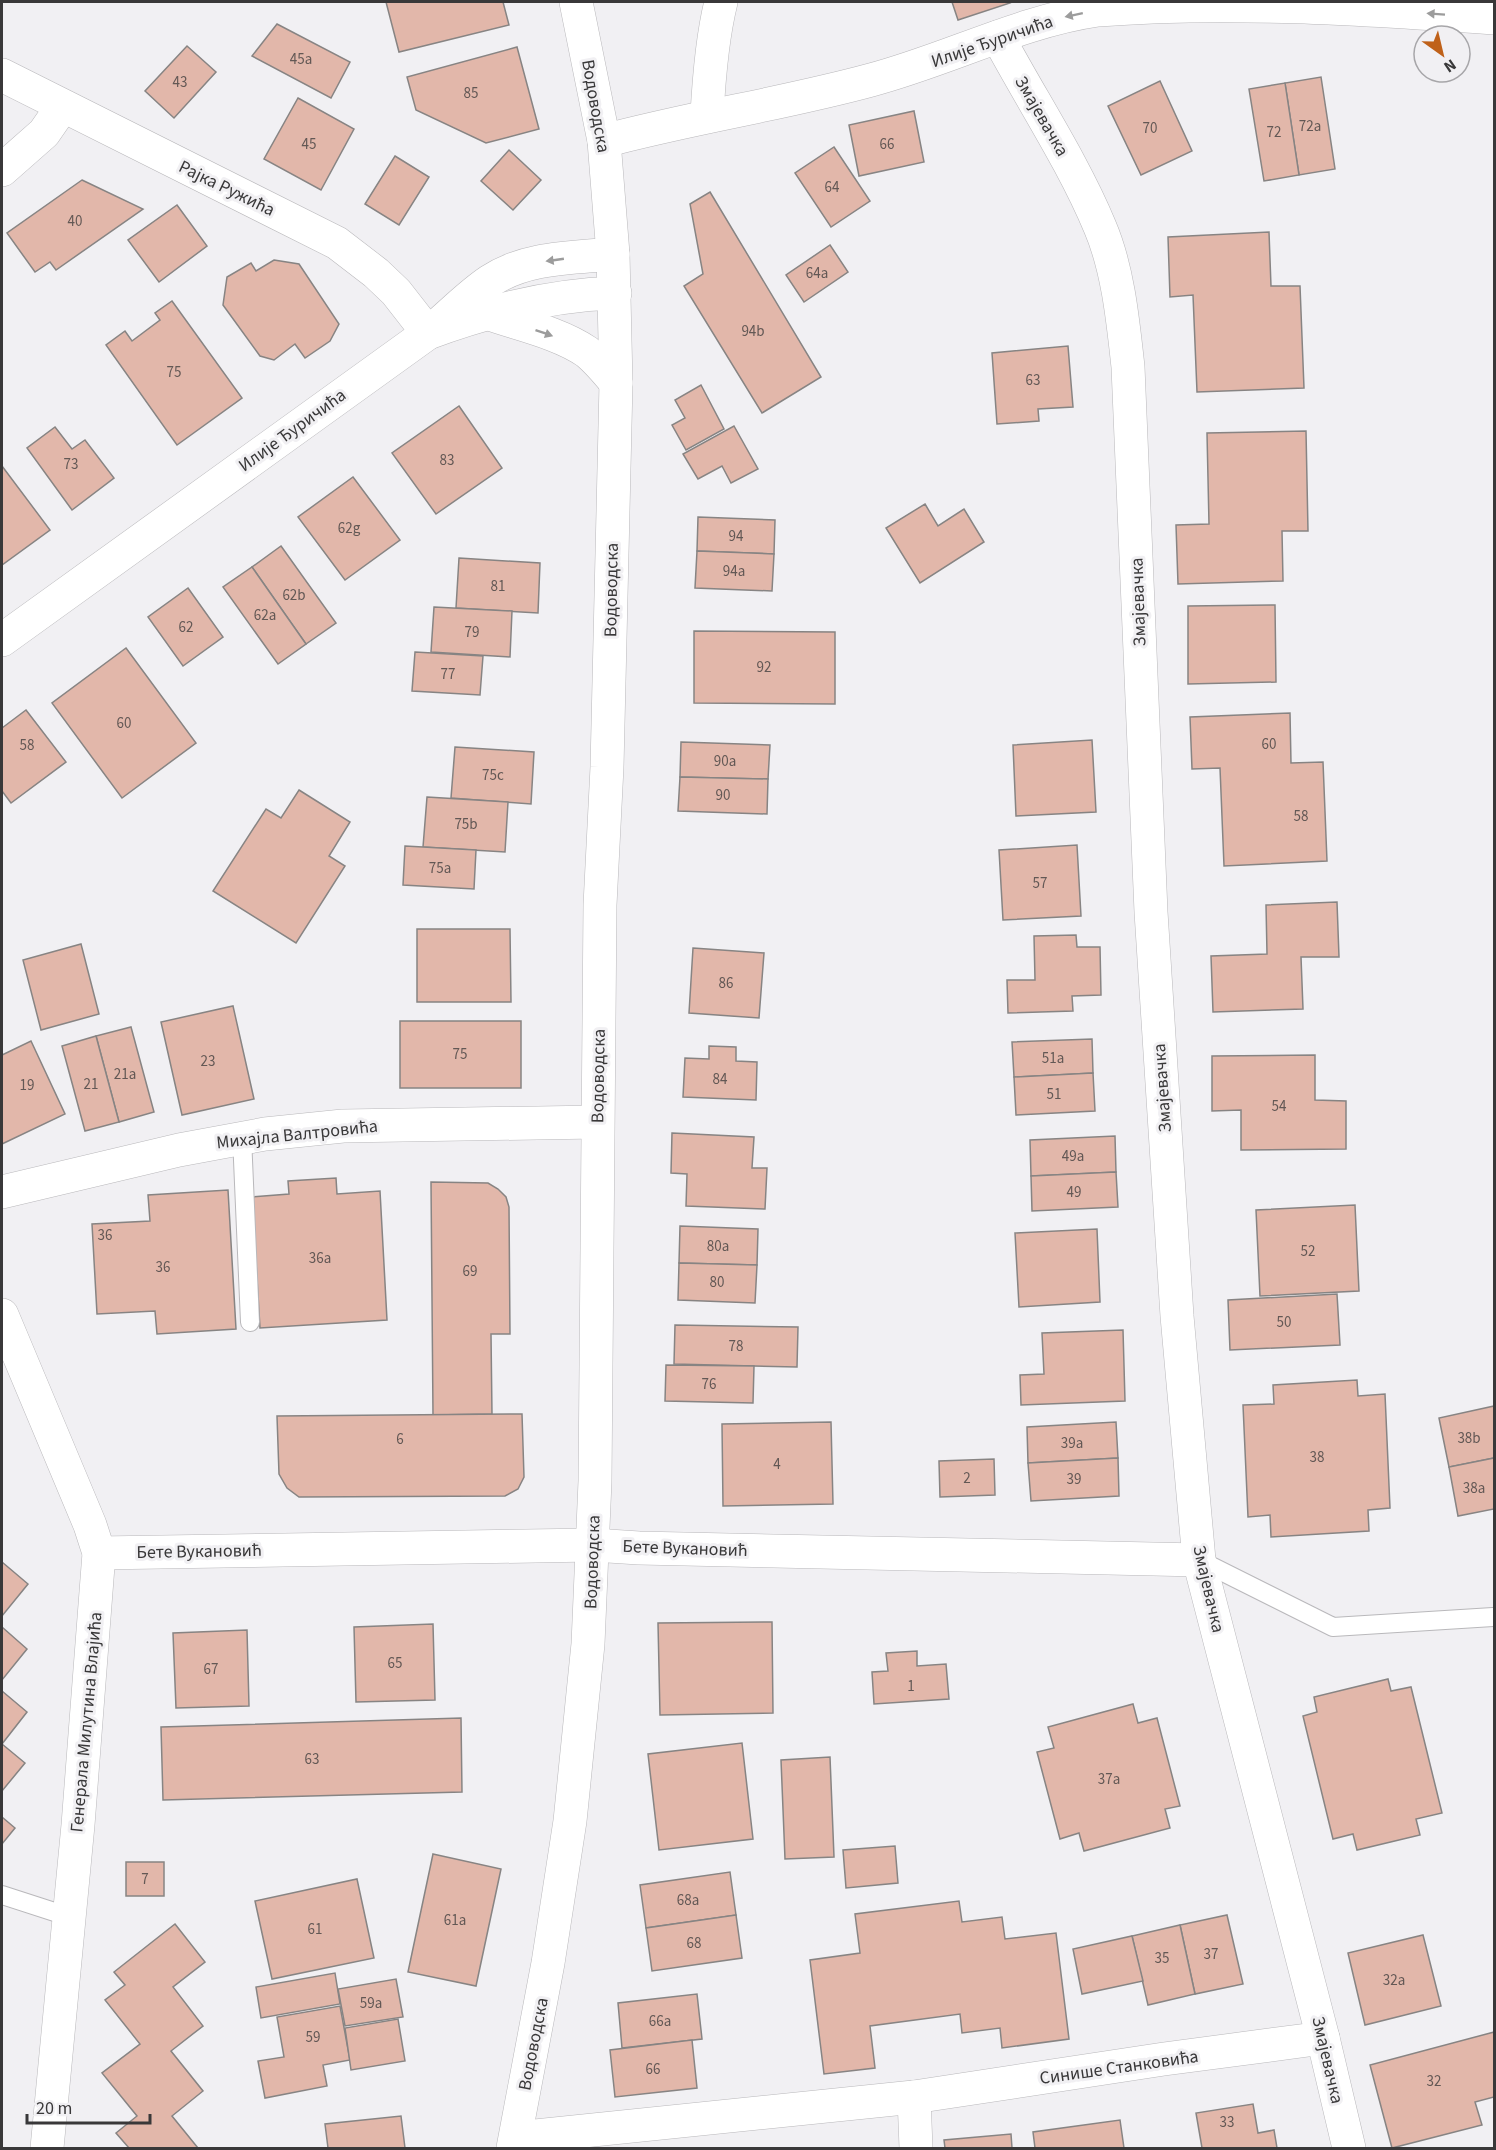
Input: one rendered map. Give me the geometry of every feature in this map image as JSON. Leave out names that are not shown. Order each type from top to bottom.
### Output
[{"type":"street","name":"Водоводска","points":[[514,2143],[548,1963],[570,1821],[588,1644],[595,1481],[600,905],[607,767],[616,383],[615,293],[604,141],[576,2]]},
{"type":"street","points":[[707,115],[709,79],[721,2]]},
{"type":"street","name":"Илије Ђуричића","points":[[604,141],[707,115],[872,80],[957,53],[998,37],[1056,19],[1097,10],[1197,2],[1259,2],[1494,18]]},
{"type":"street","name":"Змајевачка","points":[[998,37],[1073,169],[1092,209],[1101,229],[1120,297],[1128,367],[1151,912],[1177,1316],[1199,1560],[1323,2038],[1349,2148]]},
{"type":"street","name":"Рајка Ружића","points":[[2,75],[337,243],[376,273],[396,292],[428,333]]},
{"type":"street","points":[[2,170],[44,133],[62,106]]},
{"type":"street","points":[[428,333],[489,281],[504,273],[523,265],[545,261],[613,255]]},
{"type":"street","name":"Илије Ђуричића","points":[[2,640],[428,333],[464,319],[580,294],[615,293]]},
{"type":"street","points":[[489,314],[558,338],[586,352],[616,383]]},
{"type":"street","name":"Михајла Валтровића","points":[[2,1192],[242,1137],[343,1125],[597,1122]]},
{"type":"street","name":"Генерала Милутина Влајића","points":[[2,1315],[90,1525],[99,1553],[70,1917],[47,2148]]},
{"type":"street","name":"Бете Вукановић","points":[[99,1553],[593,1545],[663,1549],[1199,1560]]},
{"type":"street","name":"Синише Станковића","points":[[514,2143],[914,2097],[1323,2038]]},
{"type":"street","points":[[914,2097],[916,2148]]},
{"type":"lane","points":[[242,1137],[250,1322]]},
{"type":"lane","points":[[1199,1560],[1333,1627],[1493,1617]]},
{"type":"lane","points":[[2,1895],[70,1917]]},
{"type":"building","points":[[386,2],[503,2],[509,25],[399,52]]},
{"type":"building","points":[[952,2],[1009,2],[1010,3],[958,20]]},
{"type":"building","points":[[277,24],[350,62],[331,98],[252,56]]},
{"type":"building","points":[[187,46],[216,72],[174,118],[145,91]]},
{"type":"building","points":[[517,47],[539,129],[486,143],[416,110],[407,77]]},
{"type":"building","points":[[1321,77],[1335,169],[1299,175],[1285,83]]},
{"type":"building","points":[[1160,81],[1192,151],[1141,175],[1108,106]]},
{"type":"building","points":[[1285,83],[1299,175],[1264,181],[1249,89]]},
{"type":"building","points":[[298,98],[354,129],[321,190],[264,159]]},
{"type":"building","points":[[914,111],[924,162],[859,176],[849,125]]},
{"type":"building","points":[[834,147],[870,201],[831,227],[795,173]]},
{"type":"building","points":[[509,150],[541,180],[513,210],[481,181]]},
{"type":"building","points":[[395,156],[429,177],[399,225],[365,204]]},
{"type":"building","points":[[82,180],[143,209],[56,270],[50,262],[35,272],[7,233]]},
{"type":"building","points":[[710,192],[821,377],[762,413],[684,286],[703,274],[690,204]]},
{"type":"building","points":[[177,205],[207,246],[159,282],[128,240]]},
{"type":"building","points":[[1269,232],[1271,286],[1300,286],[1304,388],[1197,392],[1193,295],[1170,297],[1168,237]]},
{"type":"building","points":[[830,245],[848,272],[804,302],[786,275]]},
{"type":"building","points":[[274,260],[299,264],[339,324],[330,341],[305,358],[295,344],[274,360],[260,356],[223,305],[227,277],[251,263],[256,271]]},
{"type":"building","points":[[172,301],[242,398],[177,445],[106,345],[125,331],[132,341],[160,320],[155,313]]},
{"type":"building","points":[[1068,346],[1073,407],[1038,409],[1039,421],[997,424],[992,353]]},
{"type":"building","points":[[701,385],[724,429],[686,450],[672,425],[685,418],[675,400]]},
{"type":"building","points":[[459,406],[502,468],[436,514],[392,453]]},
{"type":"building","points":[[734,426],[758,469],[731,483],[722,466],[698,479],[683,454]]},
{"type":"building","points":[[55,427],[72,449],[85,440],[114,478],[72,510],[27,448]]},
{"type":"building","points":[[1306,431],[1308,531],[1282,531],[1283,581],[1178,584],[1176,525],[1209,524],[1207,433]]},
{"type":"building","points":[[2,466],[50,530],[2,565]]},
{"type":"building","points":[[353,477],[400,540],[345,580],[298,517]]},
{"type":"building","points":[[925,504],[938,526],[964,509],[984,542],[920,583],[886,528]]},
{"type":"building","points":[[698,517],[775,520],[774,554],[697,551]]},
{"type":"building","points":[[281,546],[336,623],[306,644],[252,567]]},
{"type":"building","points":[[697,551],[774,554],[772,591],[695,588]]},
{"type":"building","points":[[459,558],[540,563],[538,613],[456,608]]},
{"type":"building","points":[[252,567],[306,644],[278,664],[223,587]]},
{"type":"building","points":[[188,588],[223,637],[183,666],[148,617]]},
{"type":"building","points":[[1275,605],[1276,682],[1188,684],[1188,606]]},
{"type":"building","points":[[434,607],[512,611],[510,657],[431,652]]},
{"type":"building","points":[[694,631],[835,632],[835,704],[694,703]]},
{"type":"building","points":[[126,648],[196,743],[122,798],[52,703]]},
{"type":"building","points":[[415,652],[483,656],[480,695],[412,691]]},
{"type":"building","points":[[26,710],[66,762],[11,803],[2,791],[2,728]]},
{"type":"building","points":[[1290,713],[1291,763],[1323,762],[1327,861],[1224,866],[1220,768],[1192,769],[1190,717]]},
{"type":"building","points":[[1092,740],[1096,812],[1016,816],[1013,745]]},
{"type":"building","points":[[681,742],[770,745],[768,779],[680,777]]},
{"type":"building","points":[[455,747],[534,752],[531,804],[451,798]]},
{"type":"building","points":[[680,777],[768,779],[767,814],[678,811]]},
{"type":"building","points":[[299,790],[350,822],[329,856],[345,866],[296,943],[213,891],[266,809],[281,818]]},
{"type":"building","points":[[427,797],[508,802],[505,852],[423,847]]},
{"type":"building","points":[[1077,845],[1081,916],[1003,920],[999,850]]},
{"type":"building","points":[[405,846],[476,850],[474,889],[403,885]]},
{"type":"building","points":[[1337,902],[1339,957],[1301,957],[1303,1009],[1213,1012],[1211,956],[1267,954],[1266,905]]},
{"type":"building","points":[[417,929],[510,929],[511,1002],[417,1002]]},
{"type":"building","points":[[1076,935],[1077,947],[1100,947],[1101,995],[1072,996],[1073,1011],[1008,1013],[1007,980],[1035,980],[1034,936]]},
{"type":"building","points":[[81,944],[99,1014],[41,1030],[23,960]]},
{"type":"building","points":[[693,948],[764,953],[759,1018],[689,1013]]},
{"type":"building","points":[[233,1006],[254,1099],[182,1115],[161,1022]]},
{"type":"building","points":[[400,1021],[521,1021],[521,1088],[400,1088]]},
{"type":"building","points":[[131,1027],[154,1112],[119,1122],[96,1036]]},
{"type":"building","points":[[96,1036],[119,1122],[85,1131],[62,1046]]},
{"type":"building","points":[[1092,1039],[1093,1073],[1014,1077],[1012,1042]]},
{"type":"building","points":[[31,1041],[65,1114],[2,1144],[2,1055]]},
{"type":"building","points":[[709,1046],[736,1047],[736,1061],[757,1062],[756,1100],[683,1097],[685,1058],[709,1059]]},
{"type":"building","points":[[1315,1055],[1315,1100],[1346,1101],[1346,1149],[1241,1150],[1241,1110],[1212,1111],[1212,1056]]},
{"type":"building","points":[[1093,1073],[1095,1111],[1016,1115],[1014,1077]]},
{"type":"building","points":[[672,1133],[754,1137],[752,1168],[767,1168],[765,1209],[686,1206],[687,1174],[671,1173]]},
{"type":"building","points":[[1115,1136],[1116,1172],[1031,1176],[1030,1140]]},
{"type":"building","points":[[1116,1172],[1118,1207],[1032,1211],[1031,1176]]},
{"type":"building","points":[[336,1178],[337,1194],[380,1191],[387,1320],[260,1328],[252,1197],[289,1194],[288,1181]]},
{"type":"building","points":[[431,1182],[488,1183],[506,1197],[509,1207],[510,1334],[491,1334],[492,1414],[433,1415]]},
{"type":"building","points":[[228,1190],[236,1329],[157,1334],[155,1311],[97,1314],[92,1224],[150,1221],[148,1195]]},
{"type":"building","points":[[1355,1205],[1359,1291],[1260,1296],[1256,1210]]},
{"type":"building","points":[[680,1226],[758,1229],[757,1265],[679,1263]]},
{"type":"building","points":[[1097,1229],[1100,1302],[1019,1307],[1015,1233]]},
{"type":"building","points":[[679,1263],[757,1265],[755,1303],[678,1300]]},
{"type":"building","points":[[1337,1294],[1340,1345],[1230,1350],[1228,1300]]},
{"type":"building","points":[[675,1325],[798,1327],[797,1367],[674,1364]]},
{"type":"building","points":[[1123,1330],[1125,1401],[1021,1405],[1020,1375],[1044,1374],[1042,1333]]},
{"type":"building","points":[[666,1365],[754,1366],[753,1403],[665,1401]]},
{"type":"building","points":[[1357,1380],[1358,1396],[1385,1394],[1390,1508],[1368,1510],[1369,1531],[1271,1537],[1270,1515],[1248,1517],[1243,1405],[1274,1404],[1273,1385]]},
{"type":"building","points":[[1494,1406],[1494,1458],[1449,1467],[1439,1418]]},
{"type":"building","points":[[522,1414],[524,1477],[518,1489],[505,1496],[299,1497],[287,1488],[279,1474],[277,1416]]},
{"type":"building","points":[[831,1422],[833,1504],[723,1506],[722,1424]]},
{"type":"building","points":[[1116,1422],[1118,1458],[1028,1463],[1027,1427]]},
{"type":"building","points":[[1118,1458],[1119,1496],[1031,1501],[1028,1463]]},
{"type":"building","points":[[1494,1458],[1494,1509],[1458,1516],[1449,1467]]},
{"type":"building","points":[[994,1459],[995,1495],[940,1497],[939,1461]]},
{"type":"building","points":[[2,1562],[28,1584],[2,1616]]},
{"type":"building","points":[[772,1622],[773,1713],[660,1715],[658,1623]]},
{"type":"building","points":[[433,1624],[435,1700],[356,1702],[354,1627]]},
{"type":"building","points":[[2,1627],[27,1649],[2,1680]]},
{"type":"building","points":[[247,1630],[249,1706],[176,1708],[173,1633]]},
{"type":"building","points":[[917,1651],[917,1666],[946,1664],[949,1699],[874,1704],[872,1672],[888,1671],[886,1653]]},
{"type":"building","points":[[1388,1679],[1391,1691],[1411,1687],[1442,1813],[1416,1819],[1420,1835],[1357,1850],[1353,1834],[1333,1839],[1303,1716],[1317,1712],[1314,1697]]},
{"type":"building","points":[[2,1691],[27,1712],[2,1744]]},
{"type":"building","points":[[1133,1704],[1138,1723],[1157,1718],[1180,1806],[1165,1809],[1170,1828],[1084,1851],[1079,1833],[1060,1839],[1037,1752],[1054,1748],[1048,1727]]},
{"type":"building","points":[[461,1718],[462,1792],[163,1800],[161,1727]]},
{"type":"building","points":[[742,1743],[753,1839],[659,1850],[648,1754]]},
{"type":"building","points":[[2,1744],[25,1763],[2,1791]]},
{"type":"building","points":[[830,1757],[834,1857],[785,1859],[781,1760]]},
{"type":"building","points":[[2,1817],[15,1828],[2,1844]]},
{"type":"building","points":[[895,1846],[898,1883],[846,1888],[843,1850]]},
{"type":"building","points":[[433,1854],[501,1869],[476,1986],[408,1972]]},
{"type":"building","points":[[126,1862],[164,1862],[164,1896],[126,1896]]},
{"type":"building","points":[[730,1872],[736,1915],[646,1928],[640,1885]]},
{"type":"building","points":[[357,1879],[374,1958],[272,1979],[255,1901]]},
{"type":"building","points":[[959,1901],[962,1922],[1002,1917],[1005,1939],[1056,1933],[1069,2039],[1002,2048],[1000,2028],[962,2033],[960,2014],[870,2026],[875,2068],[824,2074],[810,1960],[860,1953],[855,1914]]},
{"type":"building","points":[[736,1915],[742,1958],[652,1971],[646,1928]]},
{"type":"building","points":[[1227,1915],[1243,1984],[1195,1994],[1180,1925]]},
{"type":"building","points":[[175,1924],[205,1962],[173,1987],[203,2026],[171,2051],[203,2091],[172,2116],[198,2148],[129,2148],[116,2133],[137,2116],[102,2073],[140,2044],[105,2000],[125,1985],[114,1972]]},
{"type":"building","points":[[1180,1925],[1195,1994],[1148,2005],[1132,1936]]},
{"type":"building","points":[[1423,1935],[1441,2006],[1365,2025],[1348,1953]]},
{"type":"building","points":[[1132,1936],[1143,1981],[1082,1994],[1073,1949]]},
{"type":"building","points":[[335,1973],[340,2004],[261,2018],[256,1987]]},
{"type":"building","points":[[396,1979],[403,2017],[345,2026],[338,1989]]},
{"type":"building","points":[[697,1994],[702,2039],[622,2048],[618,2003]]},
{"type":"building","points":[[340,2006],[350,2060],[323,2065],[327,2086],[265,2098],[258,2061],[284,2057],[277,2017]]},
{"type":"building","points":[[398,2019],[405,2061],[351,2070],[345,2028]]},
{"type":"building","points":[[1494,2032],[1494,2097],[1475,2102],[1482,2125],[1392,2148],[1370,2065]]},
{"type":"building","points":[[692,2040],[697,2088],[615,2097],[610,2050]]},
{"type":"building","points":[[1253,2104],[1258,2133],[1274,2130],[1277,2148],[1202,2148],[1196,2113]]},
{"type":"building","points":[[401,2116],[405,2148],[328,2148],[325,2124]]},
{"type":"building","points":[[1120,2120],[1124,2148],[1035,2148],[1033,2132]]},
{"type":"building","points":[[1011,2134],[1012,2148],[945,2148],[944,2140]]}]
